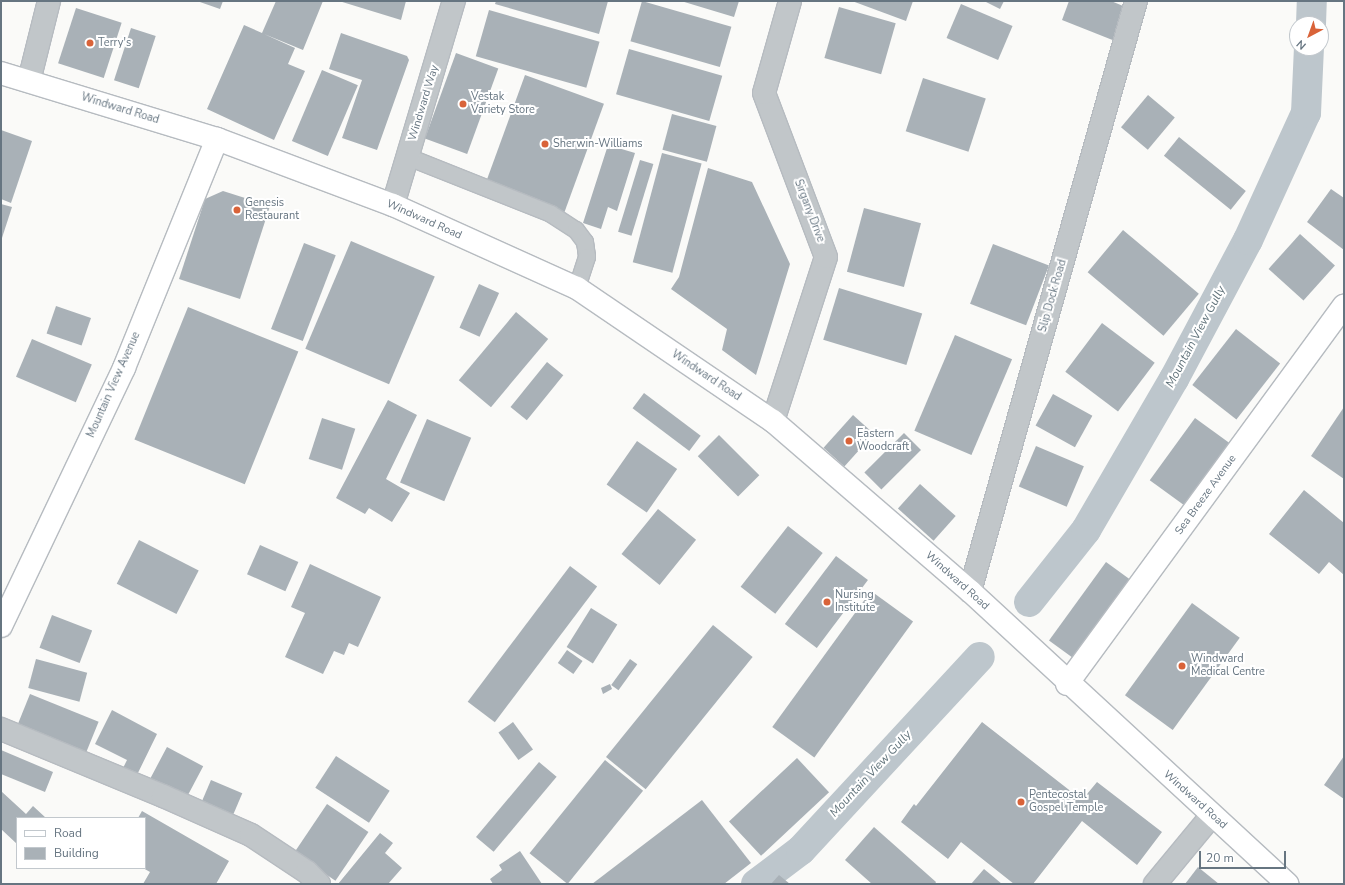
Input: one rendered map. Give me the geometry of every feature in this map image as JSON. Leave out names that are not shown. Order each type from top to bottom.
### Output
[{"type":"main road","name":"Windward Road","points":[[1,73],[217,139],[393,205],[576,288],[772,421],[970,592],[1067,684],[1287,884]]},
{"type":"main road","name":"Mountain View Avenue","points":[[1,626],[124,368],[217,139]]},
{"type":"main road","name":"Sea Breeze Avenue","points":[[1067,684],[1344,306]]},
{"type":"street","points":[[29,82],[49,1]]},
{"type":"street","name":"Windward Way","points":[[393,205],[454,1]]},
{"type":"street","name":"Sirgany Drive","points":[[772,421],[826,257],[764,93],[790,1]]},
{"type":"street","name":"Slip Dock Road","points":[[970,592],[1136,1]]},
{"type":"street","points":[[1,729],[251,835],[307,872],[319,884]]},
{"type":"street","points":[[1155,884],[1212,815]]},
{"type":"lane","points":[[408,157],[551,214],[576,230],[585,242],[587,257],[576,288]]},
{"type":"building","points":[[197,1],[223,1],[220,9]]},
{"type":"building","points":[[276,1],[323,1],[303,50],[264,34],[295,48],[288,64],[305,71],[274,140],[207,109],[244,25],[262,33]]},
{"type":"building","points":[[339,1],[406,1],[401,20]]},
{"type":"building","points":[[496,1],[608,1],[599,34],[495,4]]},
{"type":"building","points":[[642,1],[731,27],[720,67],[630,41]]},
{"type":"building","points":[[681,1],[739,1],[734,17]]},
{"type":"building","points":[[852,1],[913,1],[906,21]]},
{"type":"building","points":[[984,1],[1004,1],[1000,9]]},
{"type":"building","points":[[1069,1],[1111,1],[1128,8],[1115,41],[1062,20]]},
{"type":"building","points":[[961,4],[1013,26],[998,60],[947,38]]},
{"type":"building","points":[[839,7],[896,23],[881,74],[824,58]]},
{"type":"building","name":"Terry's","points":[[76,8],[122,23],[104,78],[58,63]]},
{"type":"building","points":[[489,10],[600,42],[586,88],[476,56]]},
{"type":"building","points":[[131,28],[156,36],[139,88],[114,80]]},
{"type":"building","points":[[341,33],[407,56],[409,60],[377,150],[342,138],[362,80],[329,69]]},
{"type":"building","points":[[629,49],[722,76],[709,121],[616,94]]},
{"type":"building","name":"Vestak Variety Store","points":[[456,53],[498,68],[467,154],[425,139]]},
{"type":"building","points":[[322,70],[358,85],[328,156],[292,141]]},
{"type":"building","name":"Sherwin-Williams","points":[[525,75],[604,104],[564,213],[485,184]]},
{"type":"building","points":[[923,78],[986,98],[968,152],[906,131]]},
{"type":"building","points":[[1148,95],[1175,117],[1148,150],[1121,127]]},
{"type":"building","points":[[672,114],[716,126],[707,162],[662,150]]},
{"type":"building","points":[[1,130],[32,141],[11,203],[1,199]]},
{"type":"building","points":[[1179,137],[1246,191],[1231,210],[1164,156]]},
{"type":"building","points":[[608,145],[635,153],[617,211],[608,207],[601,229],[583,223]]},
{"type":"building","points":[[662,153],[702,164],[672,273],[633,262]]},
{"type":"building","points":[[640,160],[653,164],[631,236],[618,232]]},
{"type":"building","points":[[708,168],[752,182],[790,264],[756,375],[722,350],[727,329],[671,289],[679,277]]},
{"type":"building","points":[[1331,189],[1344,198],[1344,250],[1307,222]]},
{"type":"building","points":[[223,191],[270,206],[240,299],[179,279],[205,199]]},
{"type":"building","points":[[1,204],[12,207],[1,241]]},
{"type":"building","points":[[864,208],[921,223],[904,287],[847,272]]},
{"type":"building","points":[[1123,230],[1199,294],[1163,336],[1088,272]]},
{"type":"building","points":[[1300,234],[1335,265],[1303,300],[1269,269]]},
{"type":"building","points":[[351,241],[435,277],[389,384],[305,349]]},
{"type":"building","points":[[304,243],[336,255],[303,341],[271,329]]},
{"type":"building","points":[[993,244],[1049,266],[1026,325],[970,304]]},
{"type":"building","points":[[479,284],[499,293],[480,337],[459,328]]},
{"type":"building","points":[[839,288],[922,313],[906,365],[823,340]]},
{"type":"building","points":[[56,306],[91,318],[82,345],[47,333]]},
{"type":"building","points":[[188,307],[298,352],[245,484],[134,440]]},
{"type":"building","points":[[516,312],[548,339],[491,407],[459,380]]},
{"type":"building","points":[[1102,323],[1155,363],[1118,411],[1065,372]]},
{"type":"building","points":[[1236,329],[1280,363],[1236,419],[1192,385]]},
{"type":"building","points":[[955,335],[1012,359],[971,455],[914,431]]},
{"type":"building","points":[[32,339],[92,364],[76,402],[16,377]]},
{"type":"building","points":[[547,362],[563,375],[527,420],[510,407]]},
{"type":"building","points":[[644,393],[701,436],[689,451],[633,408]]},
{"type":"building","points":[[1053,394],[1092,416],[1075,447],[1036,425]]},
{"type":"building","points":[[388,400],[417,415],[386,479],[410,493],[392,522],[369,508],[365,514],[336,498]]},
{"type":"building","points":[[1344,407],[1344,479],[1311,456]]},
{"type":"building","name":"Eastern Woodcraft","points":[[853,415],[874,434],[844,466],[824,448]]},
{"type":"building","points":[[322,418],[355,429],[342,470],[309,459]]},
{"type":"building","points":[[1195,418],[1230,443],[1185,506],[1150,480]]},
{"type":"building","points":[[427,419],[471,438],[444,501],[400,483]]},
{"type":"building","points":[[904,433],[921,450],[881,490],[864,473]]},
{"type":"building","points":[[719,435],[759,475],[738,497],[698,456]]},
{"type":"building","points":[[637,441],[677,469],[647,513],[607,484]]},
{"type":"building","points":[[1036,446],[1084,466],[1067,507],[1019,487]]},
{"type":"building","points":[[920,484],[956,516],[934,541],[898,509]]},
{"type":"building","points":[[1304,490],[1344,523],[1344,575],[1329,562],[1319,574],[1269,534]]},
{"type":"building","points":[[658,509],[696,540],[660,585],[621,554]]},
{"type":"building","points":[[788,526],[823,553],[775,614],[741,587]]},
{"type":"building","points":[[139,540],[199,570],[176,614],[117,584]]},
{"type":"building","points":[[260,545],[298,562],[285,591],[247,574]]},
{"type":"building","name":"Nursing Institute","points":[[836,556],[868,580],[817,648],[785,624]]},
{"type":"building","points":[[1106,562],[1131,580],[1074,659],[1049,640]]},
{"type":"building","points":[[310,564],[381,597],[358,647],[349,643],[344,655],[334,651],[323,674],[285,657],[305,613],[291,607]]},
{"type":"building","points":[[570,566],[597,586],[495,722],[468,702]]},
{"type":"building","points":[[871,591],[913,622],[814,757],[772,727]]},
{"type":"building","name":"Windward Medical Centre","points":[[1192,603],[1240,638],[1173,730],[1125,695]]},
{"type":"building","points":[[591,608],[617,624],[593,663],[567,647]]},
{"type":"building","points":[[52,615],[92,630],[80,663],[39,648]]},
{"type":"building","points":[[713,625],[753,657],[646,789],[606,757]]},
{"type":"building","points":[[567,650],[583,661],[573,674],[558,663]]},
{"type":"building","points":[[36,659],[87,673],[79,702],[28,688]]},
{"type":"building","points":[[630,659],[637,664],[618,690],[611,685]]},
{"type":"building","points":[[610,684],[612,689],[603,694],[601,688]]},
{"type":"building","points":[[30,694],[99,722],[85,755],[17,727]]},
{"type":"building","points":[[112,710],[157,734],[135,779],[121,772],[127,760],[95,744]]},
{"type":"building","points":[[513,722],[533,750],[518,760],[498,733]]},
{"type":"building","name":"Pentecostal Gospel Temple","points":[[982,722],[1082,800],[1097,782],[1162,832],[1137,865],[1082,821],[1033,884],[1014,884],[961,842],[948,859],[901,822],[914,804],[916,806]]},
{"type":"building","points":[[167,747],[203,766],[186,799],[150,780]]},
{"type":"building","points":[[1,750],[53,772],[45,792],[1,774]]},
{"type":"building","points":[[336,756],[390,791],[369,823],[315,788]]},
{"type":"building","points":[[1344,756],[1344,799],[1324,785]]},
{"type":"building","points":[[797,758],[829,792],[761,856],[729,821]]},
{"type":"building","points":[[605,760],[643,791],[568,884],[529,853]]},
{"type":"building","points":[[539,762],[557,777],[494,852],[476,837]]},
{"type":"building","points":[[211,780],[242,793],[229,825],[198,811]]},
{"type":"building","points":[[1,791],[26,814],[33,806],[45,817],[16,817],[16,843],[1,829]]},
{"type":"building","points":[[702,800],[751,863],[724,884],[592,884]]},
{"type":"building","points":[[327,804],[368,832],[335,881],[294,853]]},
{"type":"building","points":[[142,811],[229,861],[216,884],[143,884],[150,872],[145,869],[146,869],[146,817],[139,817]]},
{"type":"building","points":[[874,827],[936,882],[935,884],[872,884],[845,860]]},
{"type":"building","points":[[380,833],[393,843],[385,853],[402,868],[388,884],[338,884]]},
{"type":"building","points":[[520,851],[542,884],[493,884],[490,879],[502,870],[499,865]]},
{"type":"building","points":[[1198,867],[1219,884],[1185,884]]},
{"type":"building","points":[[984,869],[1002,884],[971,884]]},
{"type":"building","points":[[779,875],[790,884],[771,884]]},
{"type":"waterway","name":"Mountain View Gully","points":[[1311,16],[1312,1]]},
{"type":"waterway","name":"Mountain View Gully","points":[[1029,602],[1086,530],[1174,379],[1248,240],[1306,113],[1309,56]]},
{"type":"waterway","name":"Mountain View Gully","points":[[756,884],[801,850],[980,657]]},
{"type":"place","name":"Terry's","points":[[90,43]]},
{"type":"place","name":"Vestak Variety Store","points":[[463,104]]},
{"type":"place","name":"Sherwin-Williams","points":[[545,144]]},
{"type":"place","name":"Genesis Restaurant","points":[[237,210]]},
{"type":"place","name":"Eastern Woodcraft","points":[[849,441]]},
{"type":"place","name":"Nursing Institute","points":[[827,602]]},
{"type":"place","name":"Windward Medical Centre","points":[[1182,666]]},
{"type":"place","name":"Pentecostal Gospel Temple","points":[[1021,802]]}]
